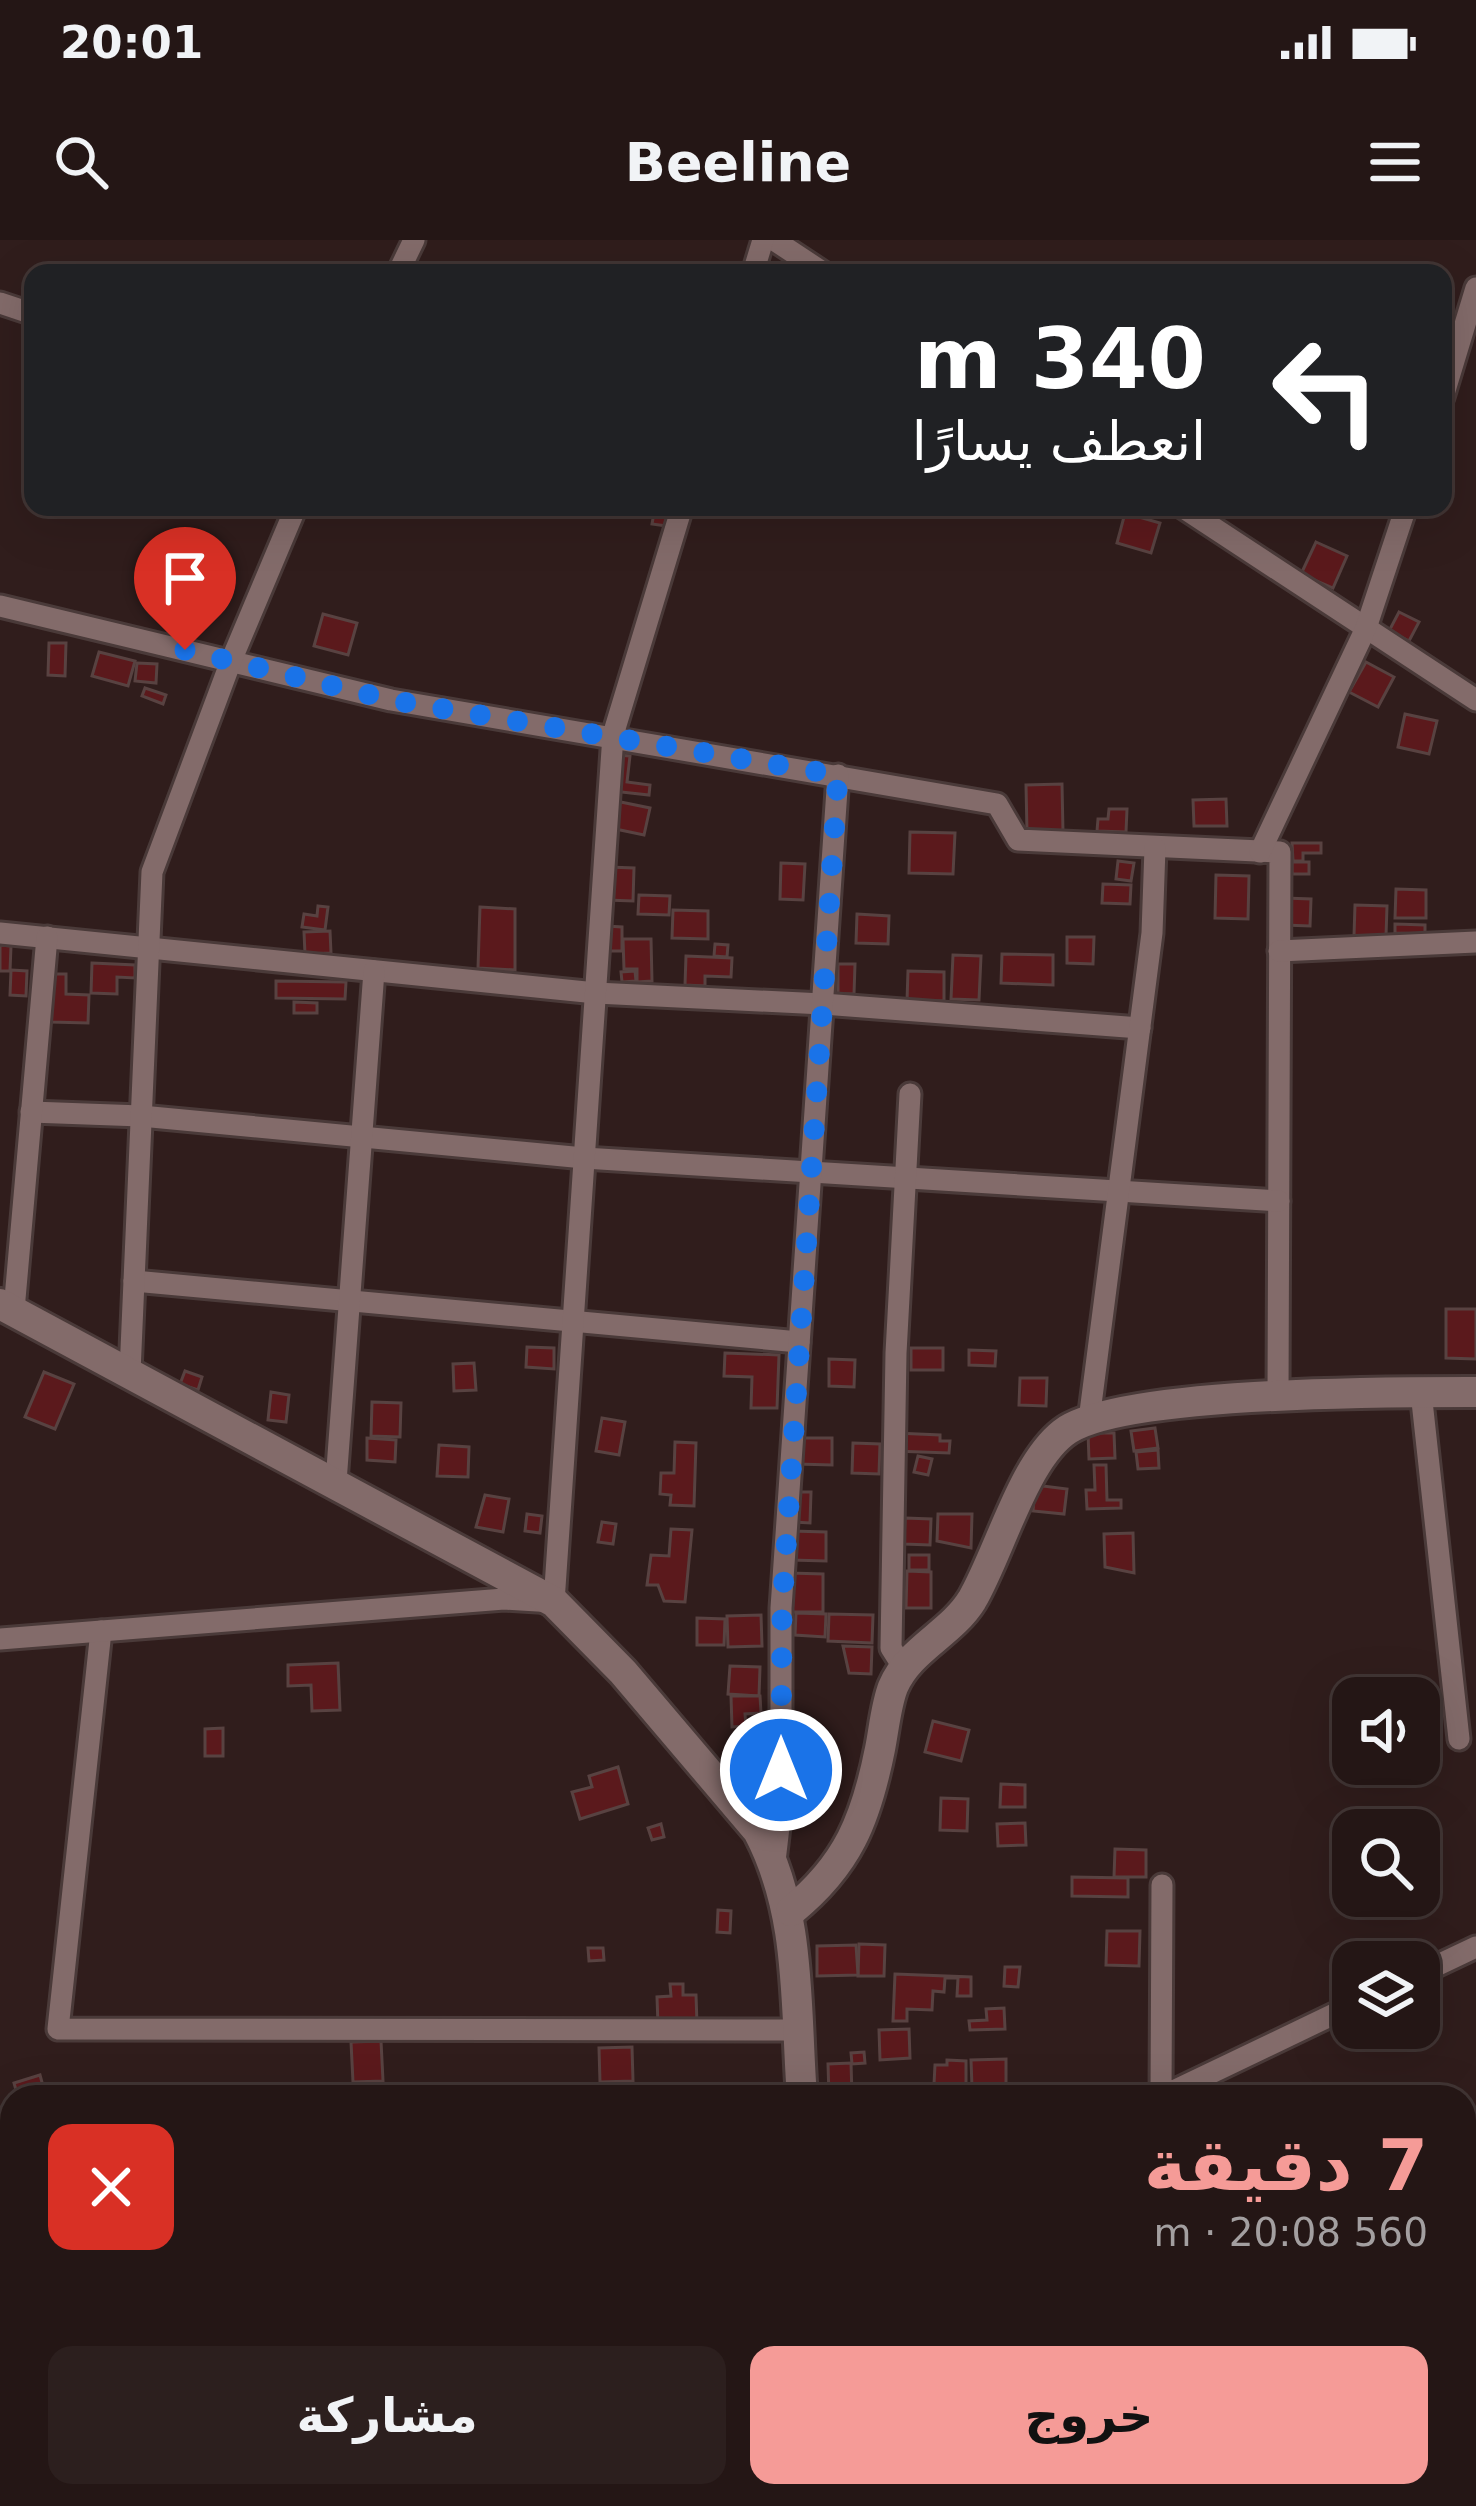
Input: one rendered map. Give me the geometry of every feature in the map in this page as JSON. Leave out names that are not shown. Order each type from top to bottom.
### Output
[{"type":"street","points":[[774,240],[810,264]]},
{"type":"street","points":[[1452,380],[1468,348],[1476,288]]},
{"type":"street","points":[[130,1372],[152,872],[231,661],[292,516]]},
{"type":"street","points":[[554,1602],[613,735],[679,516]]},
{"type":"street","points":[[1196,516],[1476,700]]},
{"type":"street","points":[[1260,852],[1366,628],[1403,516]]},
{"type":"street","points":[[0,606],[391,700],[997,804],[1018,840],[1280,852],[1278,1396]]},
{"type":"street","points":[[775,1862],[781,1810],[782,1608],[838,775]]},
{"type":"street","points":[[1089,1420],[1139,1028],[1155,848]]},
{"type":"street","points":[[0,932],[596,994],[823,1004],[1139,1028]]},
{"type":"street","points":[[47,938],[7,1306],[554,1602],[668,1725],[758,1832],[775,1862],[791,1911],[801,2085]]},
{"type":"street","points":[[1279,951],[1476,942]]},
{"type":"street","points":[[335,1482],[374,971]]},
{"type":"street","points":[[903,1666],[891,1648],[910,1094]]},
{"type":"street","points":[[31,1112],[141,1116],[584,1158],[1279,1201]]},
{"type":"street","points":[[134,1281],[800,1342]]},
{"type":"street","points":[[1421,1392],[1459,1739]]},
{"type":"street","points":[[791,1911],[827,1882],[857,1831],[870,1797],[892,1691],[903,1666],[970,1604],[1042,1455],[1061,1433],[1115,1412],[1278,1396],[1476,1392]]},
{"type":"street","points":[[0,1639],[504,1599],[554,1602]]},
{"type":"street","points":[[101,1631],[58,2029],[797,2030]]},
{"type":"street","points":[[1161,2085],[1162,1886]]},
{"type":"street","points":[[1440,1964],[1476,1946]]},
{"type":"street","points":[[1186,2085],[1332,2015]]},
{"type":"building","points":[[653,516],[669,516],[667,526],[652,524]]},
{"type":"building","points":[[1124,516],[1160,523],[1151,553],[1117,543]]},
{"type":"building","points":[[1316,542],[1347,556],[1333,588],[1301,574]]},
{"type":"building","points":[[1399,612],[1419,622],[1409,641],[1389,631]]},
{"type":"building","points":[[323,614],[357,623],[348,655],[314,646]]},
{"type":"building","points":[[49,643],[66,643],[65,676],[48,675]]},
{"type":"building","points":[[99,652],[135,661],[128,686],[92,676]]},
{"type":"building","points":[[1366,662],[1394,677],[1378,707],[1349,692]]},
{"type":"building","points":[[137,663],[157,664],[156,683],[135,681]]},
{"type":"building","points":[[145,688],[166,695],[163,704],[142,696]]},
{"type":"building","points":[[1405,714],[1437,721],[1429,754],[1398,747]]},
{"type":"building","points":[[616,755],[630,756],[627,782],[650,785],[649,795],[612,791]]},
{"type":"building","points":[[1062,784],[1063,832],[1027,832],[1026,785]]},
{"type":"building","points":[[1226,799],[1227,826],[1194,826],[1193,800]]},
{"type":"building","points":[[611,800],[650,808],[644,835],[606,827]]},
{"type":"building","points":[[1109,809],[1127,809],[1126,832],[1097,831],[1098,819],[1108,819]]},
{"type":"building","points":[[910,832],[955,833],[953,874],[909,873]]},
{"type":"building","points":[[1292,843],[1321,843],[1321,853],[1303,853],[1303,861],[1293,861]]},
{"type":"building","points":[[1118,861],[1134,863],[1131,881],[1116,879]]},
{"type":"building","points":[[1292,862],[1309,862],[1309,874],[1292,874]]},
{"type":"building","points":[[781,863],[805,864],[803,900],[780,899]]},
{"type":"building","points":[[608,867],[634,868],[633,901],[607,900]]},
{"type":"building","points":[[1216,875],[1249,876],[1248,919],[1215,918]]},
{"type":"building","points":[[1103,884],[1131,885],[1130,904],[1102,903]]},
{"type":"building","points":[[1396,889],[1426,890],[1426,918],[1395,918]]},
{"type":"building","points":[[639,895],[670,896],[669,915],[638,914]]},
{"type":"building","points":[[1284,898],[1311,899],[1310,926],[1284,925]]},
{"type":"building","points":[[1355,905],[1387,906],[1386,936],[1354,936]]},
{"type":"building","points":[[318,906],[328,907],[325,930],[302,927],[304,914],[317,916]]},
{"type":"building","points":[[480,907],[515,909],[515,970],[478,968]]},
{"type":"building","points":[[673,910],[708,911],[708,939],[672,938]]},
{"type":"building","points":[[857,914],[889,916],[888,944],[856,943]]},
{"type":"building","points":[[1395,924],[1425,925],[1425,934],[1395,933]]},
{"type":"building","points":[[606,926],[622,927],[622,951],[605,951]]},
{"type":"building","points":[[330,931],[331,953],[305,954],[304,932]]},
{"type":"building","points":[[1067,937],[1094,937],[1093,964],[1067,963]]},
{"type":"building","points":[[623,939],[651,939],[652,981],[637,982],[637,969],[624,969]]},
{"type":"building","points":[[715,944],[728,945],[727,957],[714,956]]},
{"type":"building","points":[[0,945],[11,946],[10,971],[0,971]]},
{"type":"building","points":[[1002,954],[1053,955],[1053,985],[1001,983]]},
{"type":"building","points":[[953,955],[981,956],[979,1000],[951,999]]},
{"type":"building","points":[[686,956],[732,958],[731,977],[705,976],[705,986],[685,985]]},
{"type":"building","points":[[92,963],[135,965],[135,978],[117,977],[117,994],[91,993]]},
{"type":"building","points":[[838,964],[855,964],[854,994],[838,994]]},
{"type":"building","points":[[11,970],[27,971],[26,996],[10,995]]},
{"type":"building","points":[[635,971],[636,981],[622,982],[621,972]]},
{"type":"building","points":[[908,971],[944,972],[944,1001],[907,1001]]},
{"type":"building","points":[[53,974],[66,974],[66,994],[89,995],[88,1023],[51,1022]]},
{"type":"building","points":[[276,981],[346,982],[345,999],[276,998]]},
{"type":"building","points":[[294,1002],[317,1003],[317,1013],[294,1013]]},
{"type":"building","points":[[1446,1309],[1476,1309],[1476,1359],[1446,1358]]},
{"type":"building","points":[[527,1347],[554,1348],[554,1369],[526,1367]]},
{"type":"building","points":[[911,1348],[943,1348],[943,1370],[911,1370]]},
{"type":"building","points":[[969,1350],[996,1351],[995,1366],[969,1365]]},
{"type":"building","points":[[725,1353],[779,1355],[777,1408],[751,1408],[752,1377],[724,1376]]},
{"type":"building","points":[[829,1359],[855,1360],[854,1387],[829,1386]]},
{"type":"building","points":[[474,1363],[476,1390],[454,1391],[453,1364]]},
{"type":"building","points":[[185,1371],[202,1377],[198,1390],[180,1384]]},
{"type":"building","points":[[44,1372],[74,1384],[55,1429],[25,1417]]},
{"type":"building","points":[[1020,1378],[1047,1378],[1046,1406],[1019,1405]]},
{"type":"building","points":[[271,1392],[289,1395],[286,1422],[268,1420]]},
{"type":"building","points":[[372,1402],[401,1403],[400,1437],[371,1436]]},
{"type":"building","points":[[602,1418],[625,1422],[619,1455],[596,1451]]},
{"type":"building","points":[[1155,1428],[1158,1448],[1134,1451],[1131,1431]]},
{"type":"building","points":[[895,1433],[940,1435],[940,1441],[950,1441],[949,1453],[894,1451]]},
{"type":"building","points":[[1088,1433],[1114,1433],[1115,1458],[1089,1459]]},
{"type":"building","points":[[367,1438],[396,1440],[395,1462],[367,1460]]},
{"type":"building","points":[[798,1438],[832,1438],[832,1465],[797,1464]]},
{"type":"building","points":[[675,1442],[696,1443],[694,1506],[670,1505],[671,1495],[660,1494],[661,1473],[674,1473]]},
{"type":"building","points":[[853,1443],[880,1444],[879,1474],[852,1473]]},
{"type":"building","points":[[439,1445],[469,1447],[468,1477],[437,1476]]},
{"type":"building","points":[[1158,1450],[1159,1468],[1138,1469],[1136,1452]]},
{"type":"building","points":[[918,1456],[932,1459],[928,1475],[914,1472]]},
{"type":"building","points":[[1094,1465],[1106,1465],[1107,1500],[1121,1500],[1121,1508],[1087,1509],[1086,1490],[1095,1490]]},
{"type":"building","points":[[1035,1485],[1067,1489],[1064,1514],[1033,1511]]},
{"type":"building","points":[[795,1492],[811,1492],[810,1523],[794,1522]]},
{"type":"building","points":[[485,1495],[509,1499],[503,1532],[476,1527]]},
{"type":"building","points":[[527,1514],[542,1516],[540,1533],[525,1531]]},
{"type":"building","points":[[938,1514],[972,1514],[971,1548],[937,1541]]},
{"type":"building","points":[[905,1518],[931,1519],[930,1545],[904,1544]]},
{"type":"building","points":[[602,1522],[616,1524],[613,1544],[598,1542]]},
{"type":"building","points":[[671,1529],[692,1530],[685,1602],[664,1601],[658,1585],[647,1585],[651,1555],[669,1556]]},
{"type":"building","points":[[791,1531],[826,1532],[826,1561],[791,1560]]},
{"type":"building","points":[[1133,1533],[1134,1573],[1105,1567],[1104,1534]]},
{"type":"building","points":[[909,1555],[929,1555],[929,1570],[909,1570]]},
{"type":"building","points":[[907,1571],[931,1572],[931,1608],[906,1608]]},
{"type":"building","points":[[789,1573],[823,1574],[823,1612],[788,1612]]},
{"type":"building","points":[[796,1613],[826,1614],[825,1637],[795,1635]]},
{"type":"building","points":[[829,1614],[873,1615],[872,1643],[828,1641]]},
{"type":"building","points":[[761,1615],[762,1646],[728,1647],[727,1616]]},
{"type":"building","points":[[697,1618],[725,1619],[724,1645],[697,1645]]},
{"type":"building","points":[[843,1646],[872,1647],[871,1674],[849,1673]]},
{"type":"building","points":[[338,1663],[340,1710],[312,1711],[311,1685],[288,1686],[288,1665]]},
{"type":"building","points":[[730,1666],[760,1667],[759,1696],[728,1694]]},
{"type":"building","points":[[731,1696],[760,1696],[761,1713],[745,1714],[746,1726],[732,1727]]},
{"type":"building","points":[[933,1721],[969,1730],[961,1761],[925,1752]]},
{"type":"building","points":[[223,1728],[223,1756],[205,1756],[205,1729]]},
{"type":"building","points":[[618,1767],[628,1804],[580,1819],[572,1792],[592,1787],[589,1776]]},
{"type":"building","points":[[1001,1784],[1025,1785],[1025,1807],[1000,1807]]},
{"type":"building","points":[[941,1798],[968,1799],[967,1831],[940,1830]]},
{"type":"building","points":[[1025,1823],[1026,1845],[998,1846],[997,1824]]},
{"type":"building","points":[[661,1824],[664,1837],[652,1840],[648,1828]]},
{"type":"building","points":[[1115,1849],[1146,1850],[1146,1877],[1114,1877]]},
{"type":"building","points":[[1072,1877],[1128,1878],[1128,1897],[1072,1896]]},
{"type":"building","points":[[718,1910],[731,1911],[730,1933],[717,1932]]},
{"type":"building","points":[[1107,1931],[1140,1931],[1139,1966],[1106,1965]]},
{"type":"building","points":[[859,1944],[885,1945],[884,1976],[858,1976]]},
{"type":"building","points":[[856,1945],[858,1975],[817,1976],[817,1946]]},
{"type":"building","points":[[588,1948],[603,1948],[604,1960],[589,1961]]},
{"type":"building","points":[[1005,1967],[1020,1967],[1018,1987],[1004,1986]]},
{"type":"building","points":[[895,1974],[971,1977],[971,1996],[957,1996],[958,1978],[945,1978],[944,1992],[933,1991],[932,2010],[907,2009],[907,2021],[893,2021]]},
{"type":"building","points":[[670,1984],[683,1984],[683,1995],[696,1995],[697,2024],[658,2025],[657,1997],[671,1996]]},
{"type":"building","points":[[1004,2008],[1005,2029],[970,2030],[969,2021],[987,2020],[986,2009]]},
{"type":"building","points":[[909,2029],[910,2058],[880,2060],[879,2030]]},
{"type":"building","points":[[381,2041],[383,2081],[353,2082],[351,2042]]},
{"type":"building","points":[[632,2047],[633,2081],[600,2082],[599,2048]]},
{"type":"building","points":[[864,2052],[865,2063],[852,2064],[851,2053]]},
{"type":"building","points":[[1006,2059],[1006,2085],[972,2085],[971,2060]]},
{"type":"building","points":[[947,2060],[966,2061],[966,2084],[934,2084],[935,2065],[947,2065]]},
{"type":"building","points":[[851,2063],[852,2085],[829,2085],[828,2064]]},
{"type":"building","points":[[40,2075],[43,2085],[15,2085]]},
{"type":"route","points":[[185,650],[391,700],[838,775],[782,1608],[781,1770]]}]
